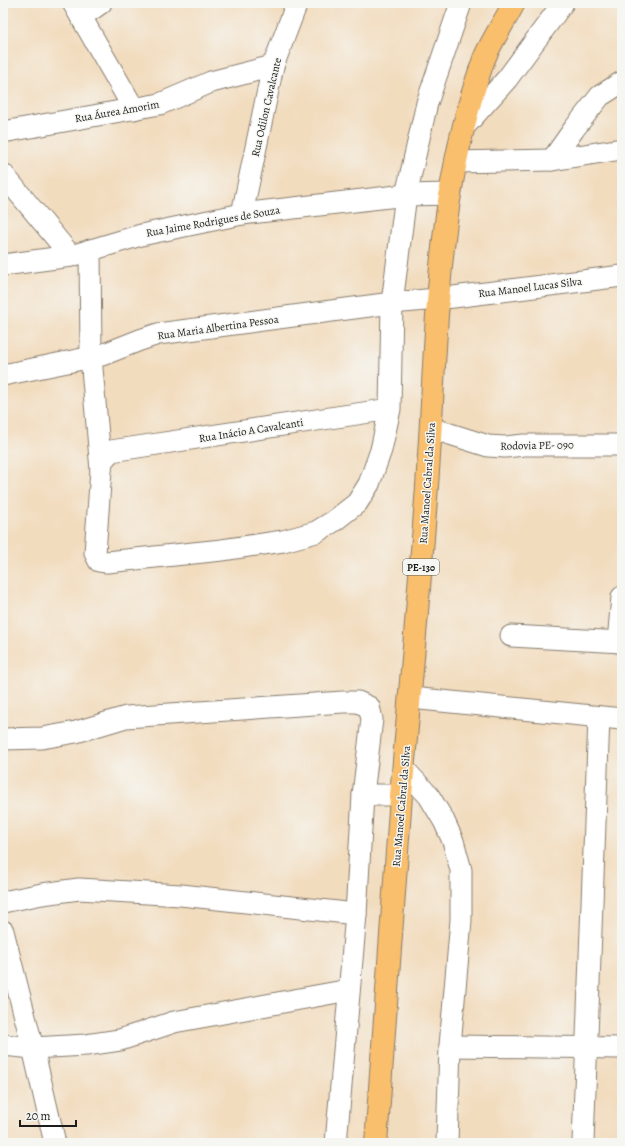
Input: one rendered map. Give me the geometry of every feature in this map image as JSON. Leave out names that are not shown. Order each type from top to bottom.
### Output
[{"type":"main road","name":"Rua Manoel Cabral da Silva","points":[[374,1140],[401,795],[428,480],[437,299],[449,194],[464,127],[485,57],[514,3]]},
{"type":"street","points":[[101,3],[77,10],[134,108]]},
{"type":"street","name":"Rua Odilon Cavalcante","points":[[242,214],[273,66],[298,3]]},
{"type":"street","points":[[3,174],[80,253],[101,470],[95,553],[99,561],[107,562],[222,550],[283,541],[316,532],[334,521],[357,503],[369,484],[380,450],[390,409],[392,303],[406,195],[427,102],[461,3]]},
{"type":"street","points":[[464,127],[507,79],[563,3]]},
{"type":"street","name":"Rua Áurea Amorim","points":[[3,132],[160,104],[211,82],[273,66]]},
{"type":"street","points":[[552,160],[600,96],[622,82]]},
{"type":"street","points":[[456,162],[552,160],[622,149]]},
{"type":"street","name":"Rua Jaime Rodrigues de Souza","points":[[3,265],[80,253],[141,235],[242,214],[406,195],[449,194]]},
{"type":"street","name":"Rua Manoel Lucas Silva","points":[[437,299],[622,276]]},
{"type":"street","name":"Rua Maria Albertina Pessoa","points":[[3,375],[102,355],[158,334],[392,303],[437,299]]},
{"type":"street","name":"Rua Inácio A Cavalcanti","points":[[101,470],[102,461],[111,451],[390,409]]},
{"type":"street","name":"Rodovia PE- 090","points":[[431,428],[488,446],[622,445]]},
{"type":"street","points":[[510,636],[620,642],[622,597]]},
{"type":"street","points":[[410,698],[622,719]]},
{"type":"street","points":[[3,740],[42,738],[76,732],[126,716],[358,702],[369,707],[372,719],[363,795],[356,914],[336,1143]]},
{"type":"street","points":[[583,1143],[588,1048],[599,717]]},
{"type":"street","points":[[404,769],[428,796],[444,821],[453,842],[461,870],[461,920],[450,1046],[447,1143]]},
{"type":"street","points":[[363,795],[401,795]]},
{"type":"street","points":[[3,902],[42,894],[79,889],[181,895],[356,914]]},
{"type":"street","points":[[3,931],[7,966],[33,1048],[55,1143]]},
{"type":"street","points":[[3,1045],[33,1048],[86,1045],[120,1040],[174,1022],[349,990]]},
{"type":"street","points":[[450,1046],[622,1048]]}]
